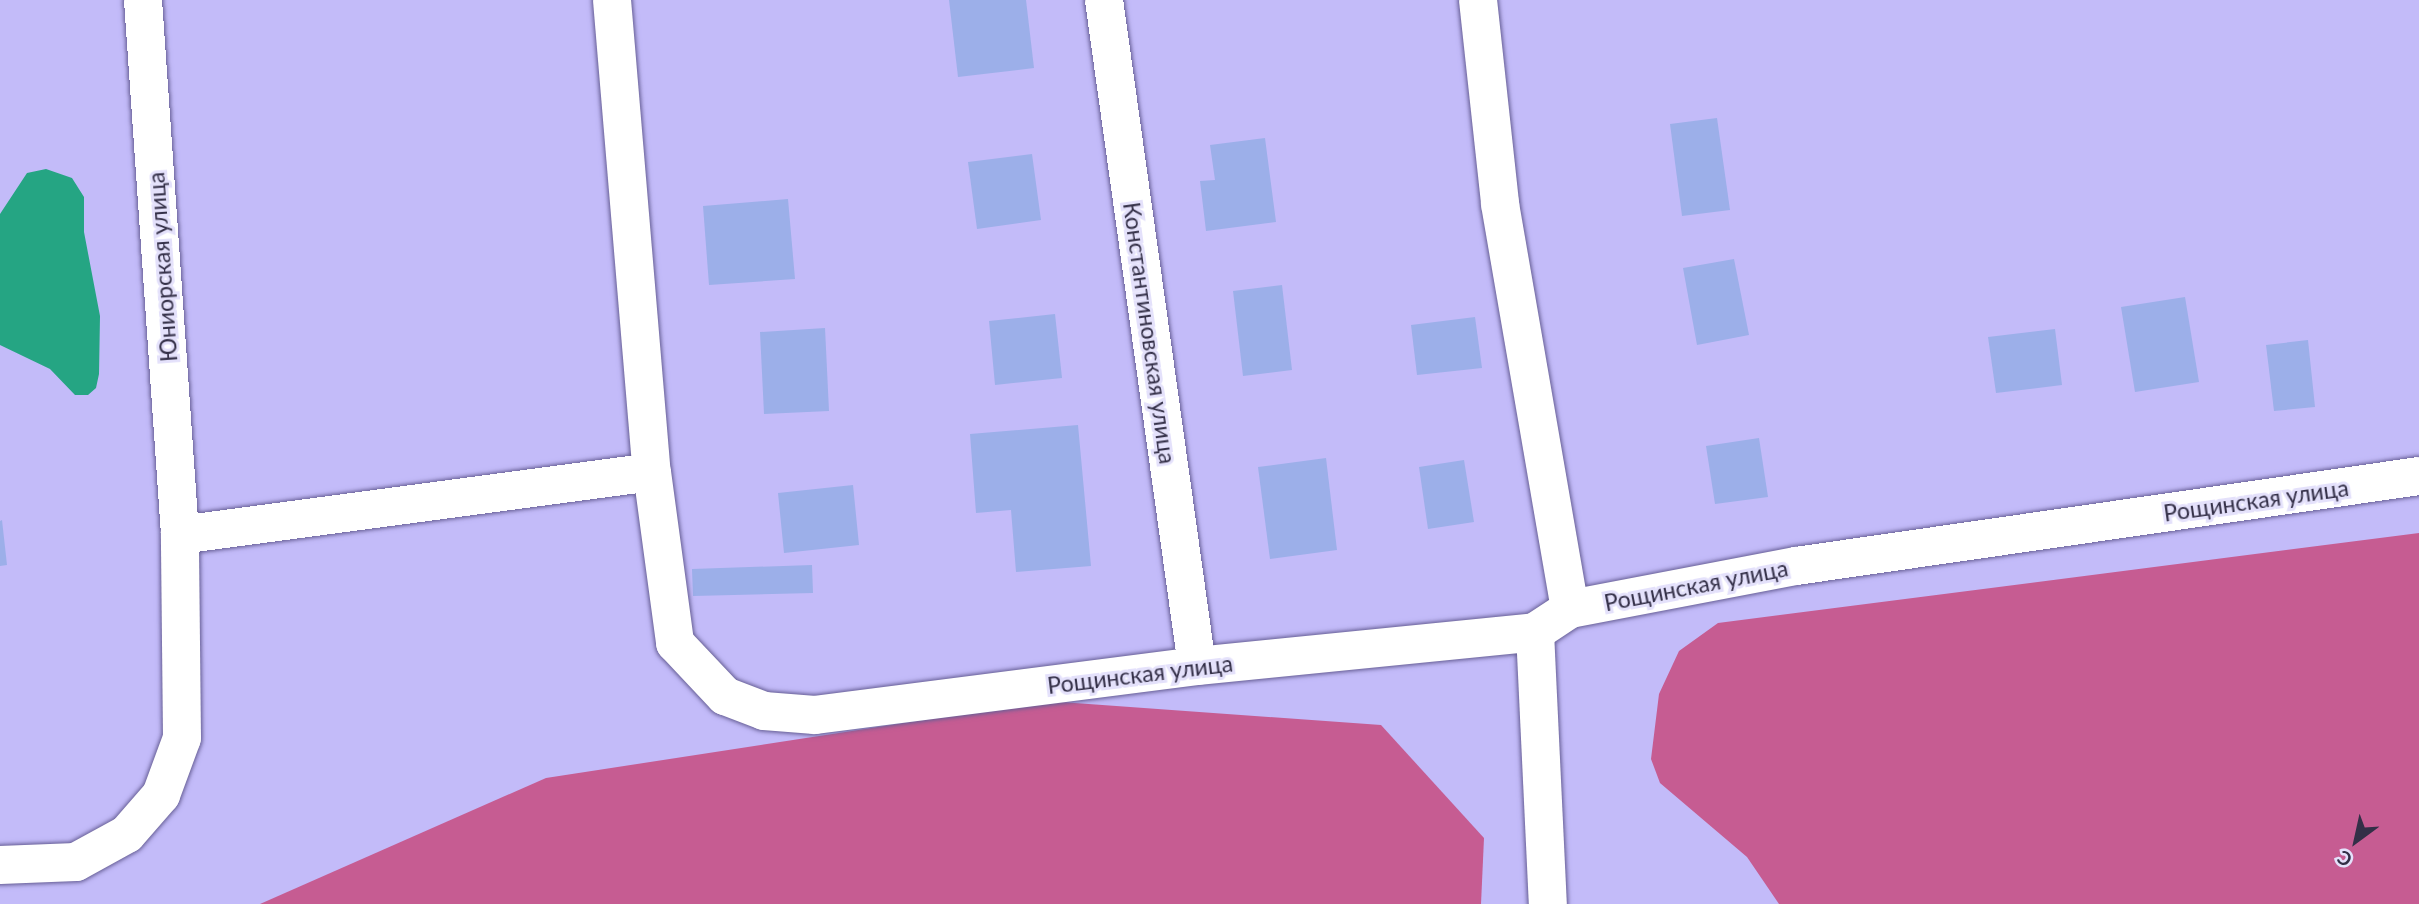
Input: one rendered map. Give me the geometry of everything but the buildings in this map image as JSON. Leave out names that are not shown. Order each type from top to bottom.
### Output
[{"type":"street","name":"Юниорская улица","points":[[0,865],[76,862],[127,834],[161,795],[182,738],[180,535],[143,0]]},
{"type":"street","name":"Рощинская улица","points":[[612,0],[652,472],[675,643],[724,696],[764,711],[816,715],[1197,666],[1535,632],[1570,609],[1796,566],[2419,476]]},
{"type":"street","name":"Константиновская улица","points":[[1104,0],[1197,666]]},
{"type":"street","points":[[1478,0],[1500,204],[1570,609]]},
{"type":"street","points":[[180,535],[652,472]]},
{"type":"street","points":[[1535,632],[1548,904]]},
{"type":"shaded area","points":[[46,169],[72,178],[84,197],[84,232],[100,316],[99,374],[96,388],[88,395],[75,395],[50,369],[0,345],[0,214],[27,173]]},
{"type":"shaded area","points":[[2419,533],[2419,904],[1779,904],[1747,857],[1660,783],[1651,759],[1659,694],[1679,651],[1718,623]]},
{"type":"shaded area","points":[[1047,701],[1381,725],[1484,838],[1481,904],[260,904],[546,778]]}]
